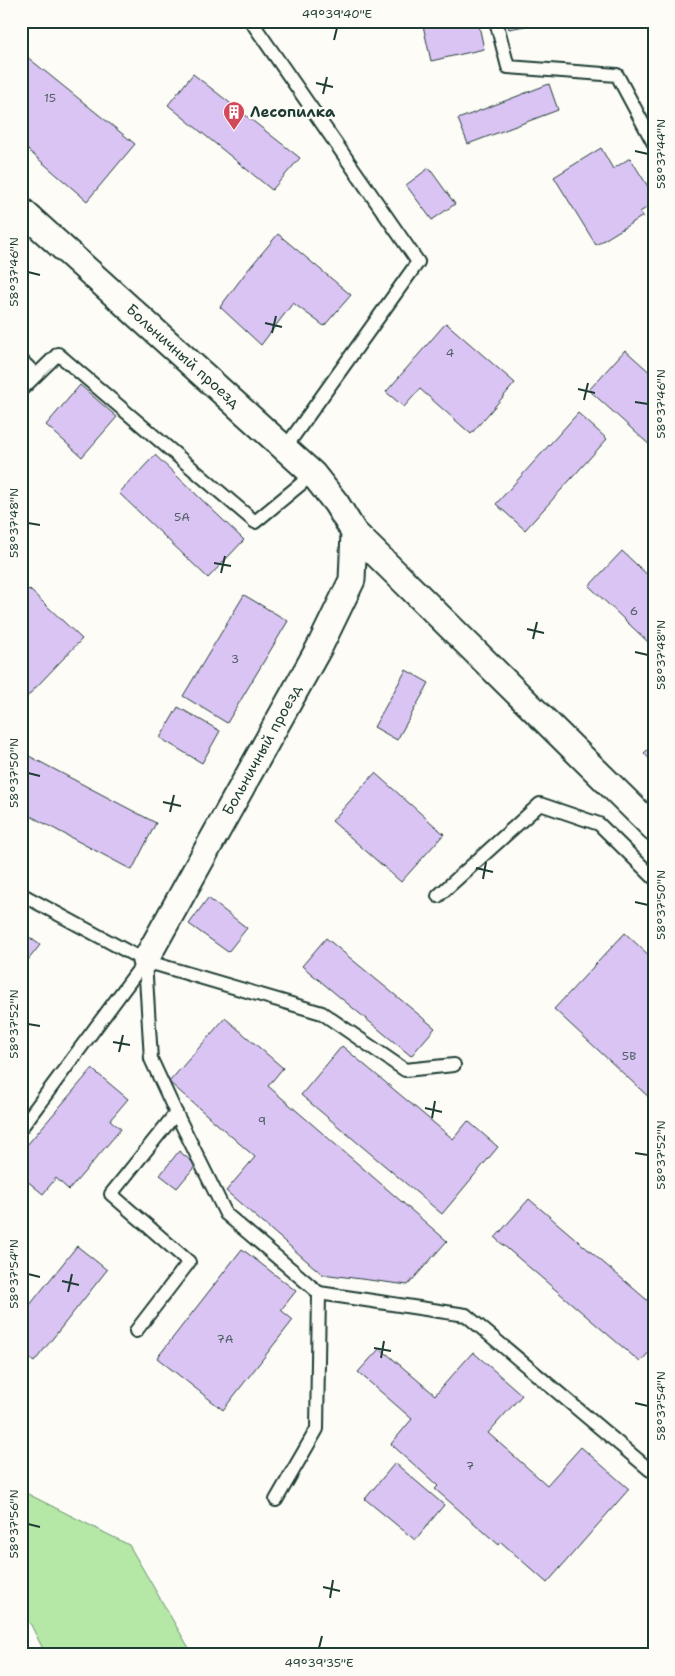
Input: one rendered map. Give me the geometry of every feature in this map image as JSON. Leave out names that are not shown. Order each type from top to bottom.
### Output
[{"type":"street","name":"Больничный проезд","points":[[21,210],[313,474],[336,503],[354,532],[654,828]]},
{"type":"street","name":"Больничный проезд","points":[[144,961],[320,646],[352,580],[354,532]]},
{"type":"lane","points":[[252,21],[418,262],[285,448]]},
{"type":"lane","points":[[496,21],[508,67],[617,75],[654,144]]},
{"type":"lane","points":[[21,390],[58,354],[255,522],[313,474]]},
{"type":"lane","points":[[21,360],[36,375]]},
{"type":"lane","points":[[438,896],[540,804],[599,824],[654,878]]},
{"type":"lane","points":[[21,894],[144,961],[322,1013],[406,1070],[454,1065]]},
{"type":"lane","points":[[144,961],[151,1059],[226,1214],[319,1293],[466,1315],[650,1470]]},
{"type":"lane","points":[[21,1128],[144,961]]},
{"type":"lane","points":[[136,1332],[189,1262],[111,1194],[176,1113]]},
{"type":"lane","points":[[276,1500],[318,1429],[319,1293]]},
{"type":"green space","points":[[21,1478],[26,1493],[129,1545],[193,1655],[46,1655],[31,1625],[21,1615]]},
{"type":"building","points":[[422,21],[478,21],[484,49],[431,61]]},
{"type":"building","points":[[507,21],[551,21],[509,29]]},
{"type":"building","points":[[21,52],[135,144],[87,201],[21,144]]},
{"type":"building","name":"Лесопилка","points":[[193,74],[300,158],[272,190],[168,105]]},
{"type":"building","points":[[549,84],[558,110],[468,144],[458,119]]},
{"type":"building","points":[[601,148],[613,169],[630,158],[654,196],[654,203],[640,212],[643,216],[596,245],[554,177]]},
{"type":"building","points":[[429,168],[455,204],[432,220],[406,185]]},
{"type":"building","points":[[278,234],[351,295],[324,326],[293,303],[261,345],[220,307]]},
{"type":"building","points":[[446,323],[515,383],[471,434],[420,389],[404,407],[386,392]]},
{"type":"building","points":[[625,350],[654,376],[654,449],[589,390]]},
{"type":"building","points":[[80,385],[117,417],[82,457],[46,425]]},
{"type":"building","points":[[578,413],[607,439],[525,530],[496,504]]},
{"type":"building","points":[[155,455],[244,540],[208,578],[119,493]]},
{"type":"building","points":[[21,524],[27,530],[21,535]]},
{"type":"building","points":[[622,551],[654,581],[654,635],[648,642],[589,586]]},
{"type":"building","points":[[29,589],[82,639],[21,703],[21,597]]},
{"type":"building","points":[[244,595],[288,621],[227,723],[183,696]]},
{"type":"building","points":[[406,670],[429,683],[397,740],[374,727]]},
{"type":"building","points":[[178,707],[220,731],[202,763],[160,738]]},
{"type":"building","points":[[654,744],[654,764],[644,753]]},
{"type":"building","points":[[27,755],[156,823],[132,870],[21,811],[21,765]]},
{"type":"building","points":[[375,773],[444,834],[401,882],[332,821]]},
{"type":"building","points":[[208,898],[247,928],[228,952],[189,924]]},
{"type":"building","points":[[21,931],[40,945],[21,969]]},
{"type":"building","points":[[625,933],[654,960],[654,1102],[554,1009]]},
{"type":"building","points":[[326,938],[435,1028],[411,1056],[302,966]]},
{"type":"building","points":[[225,1018],[283,1068],[268,1086],[447,1241],[408,1285],[322,1274],[226,1191],[255,1157],[169,1082]]},
{"type":"building","points":[[342,1046],[453,1139],[468,1121],[498,1147],[442,1214],[301,1095]]},
{"type":"building","points":[[92,1069],[128,1099],[110,1120],[121,1129],[69,1190],[56,1178],[43,1194],[21,1176],[21,1152]]},
{"type":"building","points":[[179,1151],[196,1165],[177,1188],[160,1175]]},
{"type":"building","points":[[529,1199],[654,1306],[654,1347],[640,1362],[495,1238]]},
{"type":"building","points":[[77,1246],[107,1270],[34,1362],[21,1352],[21,1316]]},
{"type":"building","points":[[242,1249],[296,1291],[281,1310],[293,1320],[223,1410],[157,1358]]},
{"type":"building","points":[[380,1348],[435,1395],[473,1352],[522,1395],[488,1433],[547,1485],[581,1447],[629,1489],[547,1583],[501,1542],[499,1545],[435,1489],[438,1486],[391,1444],[412,1419],[358,1372]]},
{"type":"building","points":[[395,1463],[444,1505],[415,1540],[365,1499]]},
{"type":"place","name":"Лесопилка","points":[[234,131]]}]
